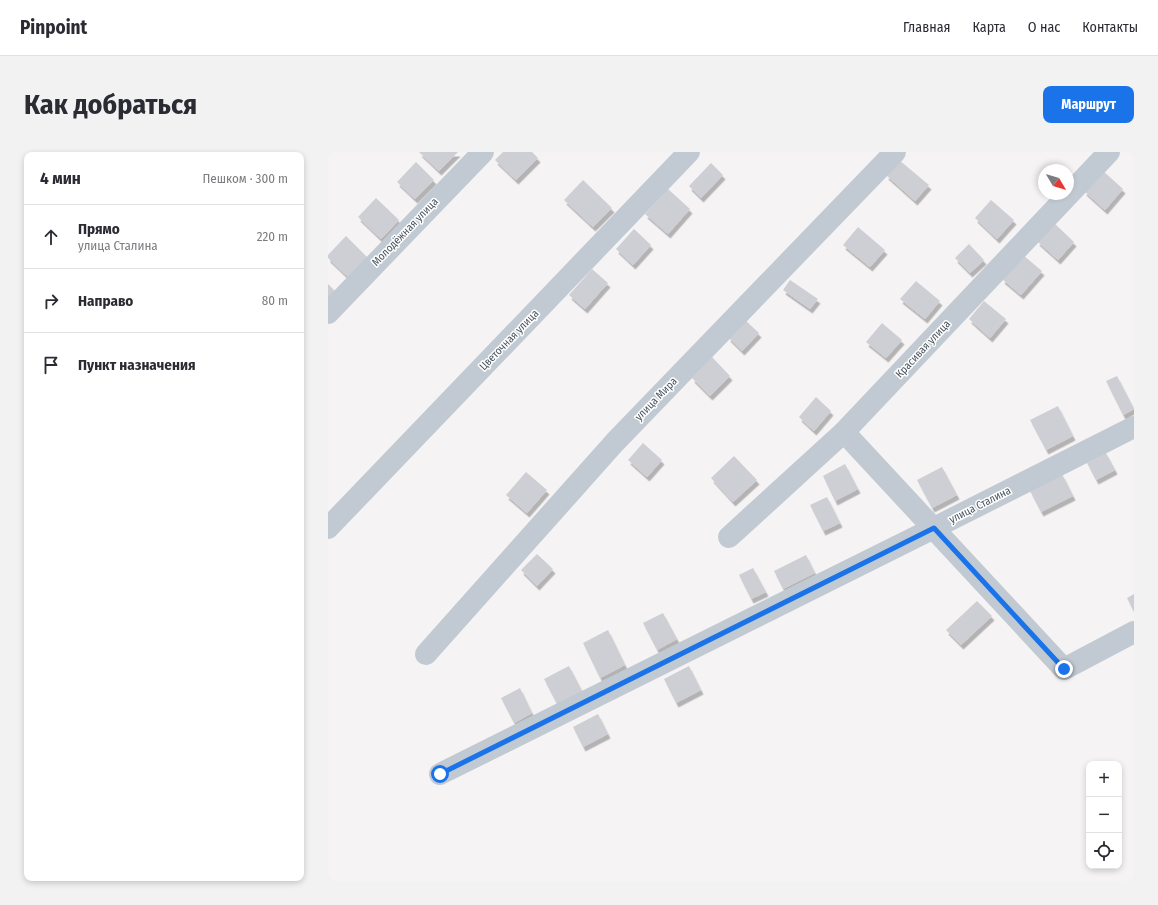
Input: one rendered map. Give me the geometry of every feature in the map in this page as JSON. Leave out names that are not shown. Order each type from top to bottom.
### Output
[{"type":"street","name":"Молодёжная улица","points":[[328,312],[483,152]]},
{"type":"street","name":"Цветочная улица","points":[[328,528],[689,152]]},
{"type":"street","name":"улица Мира","points":[[426,654],[616,442],[895,152]]},
{"type":"street","name":"Красивая улица","points":[[728,536],[844,432],[1109,152]]},
{"type":"street","name":"улица Сталина","points":[[440,774],[1134,427]]},
{"type":"street","points":[[844,432],[1064,669],[1134,632]]},
{"type":"building","points":[[419,152],[458,152],[439,171]]},
{"type":"building","points":[[503,152],[532,152],[538,158],[516,180],[495,160]]},
{"type":"building","points":[[899,160],[929,185],[915,201],[886,175]]},
{"type":"building","points":[[416,162],[434,180],[415,199],[397,182]]},
{"type":"building","points":[[711,163],[723,175],[701,198],[689,186]]},
{"type":"building","points":[[1102,170],[1123,189],[1105,210],[1084,191]]},
{"type":"building","points":[[583,180],[612,208],[593,227],[564,200]]},
{"type":"building","points":[[668,189],[690,209],[668,234],[645,214]]},
{"type":"building","points":[[376,198],[399,220],[381,239],[358,217]]},
{"type":"building","points":[[991,200],[1014,220],[997,239],[975,218]]},
{"type":"building","points":[[1054,223],[1074,242],[1058,260],[1037,241]]},
{"type":"building","points":[[858,227],[885,250],[870,267],[843,245]]},
{"type":"building","points":[[634,229],[651,245],[633,265],[616,249]]},
{"type":"building","points":[[346,236],[367,257],[348,277],[328,258],[328,255]]},
{"type":"building","points":[[969,244],[984,260],[970,273],[955,258]]},
{"type":"building","points":[[1023,255],[1042,271],[1021,295],[1002,279]]},
{"type":"building","points":[[592,269],[608,283],[585,309],[569,295]]},
{"type":"building","points":[[790,280],[818,299],[810,309],[783,290]]},
{"type":"building","points":[[916,281],[940,301],[925,319],[900,299]]},
{"type":"building","points":[[328,284],[335,291],[328,299]]},
{"type":"building","points":[[984,301],[1006,319],[990,338],[969,319]]},
{"type":"building","points":[[744,319],[759,333],[742,351],[728,337]]},
{"type":"building","points":[[882,323],[902,340],[886,358],[866,342]]},
{"type":"building","points":[[712,357],[730,376],[710,396],[692,378]]},
{"type":"building","points":[[1117,376],[1134,409],[1123,415],[1106,381]]},
{"type":"building","points":[[816,397],[831,411],[814,431],[799,417]]},
{"type":"building","points":[[1058,406],[1073,436],[1046,450],[1030,420]]},
{"type":"building","points":[[643,443],[662,460],[647,477],[628,460]]},
{"type":"building","points":[[1106,453],[1115,470],[1096,480],[1087,463]]},
{"type":"building","points":[[734,456],[757,480],[733,502],[711,478]]},
{"type":"building","points":[[845,464],[858,489],[835,501],[823,476]]},
{"type":"building","points":[[942,467],[957,495],[932,508],[917,480]]},
{"type":"building","points":[[526,472],[547,490],[527,513],[506,495]]},
{"type":"building","points":[[1062,474],[1073,496],[1041,512],[1030,491]]},
{"type":"building","points":[[827,497],[840,523],[823,531],[810,505]]},
{"type":"building","points":[[537,554],[553,569],[537,586],[521,570]]},
{"type":"building","points":[[806,555],[815,573],[783,589],[774,571]]},
{"type":"building","points":[[753,568],[766,592],[751,599],[739,575]]},
{"type":"building","points":[[1134,594],[1134,612],[1127,598]]},
{"type":"building","points":[[977,601],[992,616],[961,645],[946,630]]},
{"type":"building","points":[[663,613],[677,639],[657,650],[643,623]]},
{"type":"building","points":[[608,630],[625,665],[600,678],[583,643]]},
{"type":"building","points":[[569,666],[582,691],[557,704],[544,679]]},
{"type":"building","points":[[689,666],[701,690],[676,703],[664,679]]},
{"type":"building","points":[[520,688],[532,713],[514,723],[501,698]]},
{"type":"building","points":[[598,714],[608,734],[583,747],[573,727]]},
{"type":"route","points":[[440,774],[934,528],[1064,669]]}]
